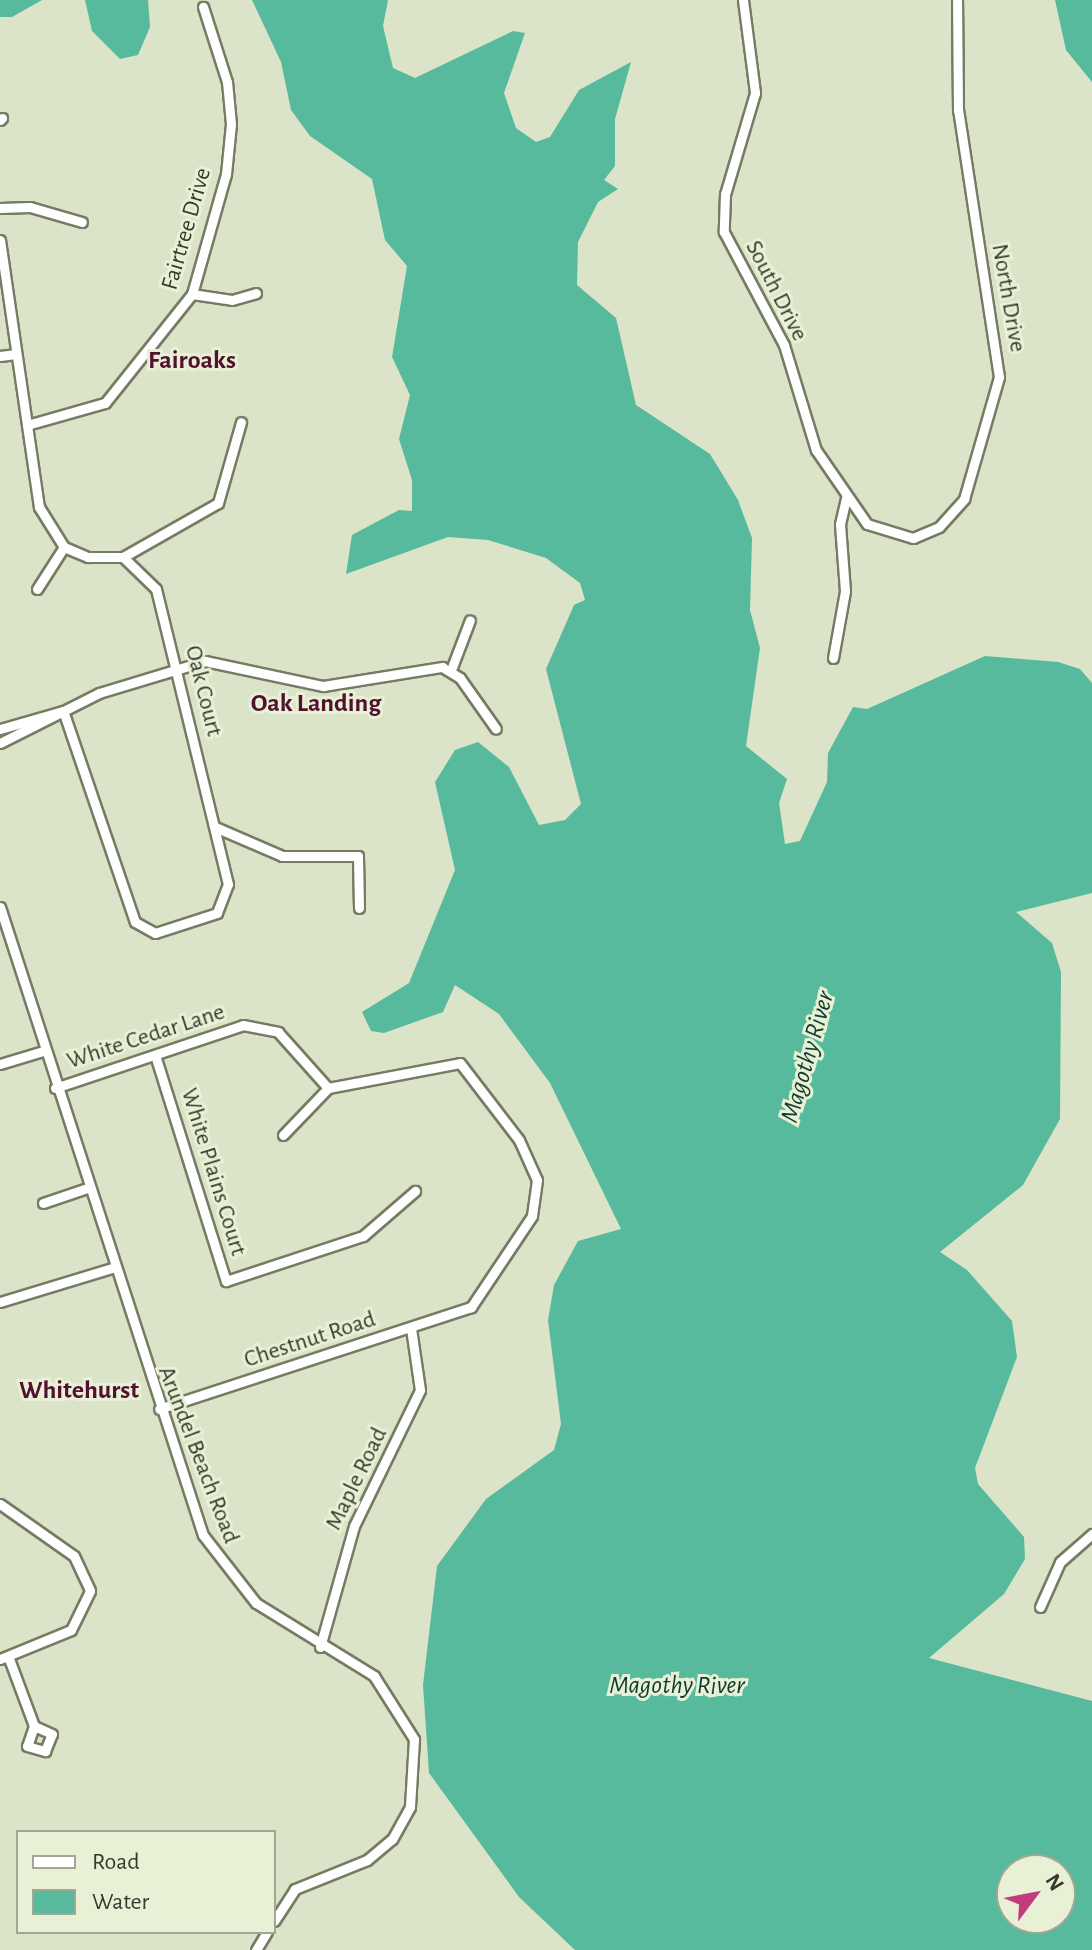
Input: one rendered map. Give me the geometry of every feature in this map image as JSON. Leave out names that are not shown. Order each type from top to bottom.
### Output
[{"type":"street","name":"South Drive","points":[[743,0],[755,93],[725,194],[724,232],[784,345],[816,450],[846,497]]},
{"type":"street","name":"North Drive","points":[[846,497],[867,524],[888,535],[913,538],[939,527],[964,499],[995,411],[998,333],[959,122],[957,0]]},
{"type":"street","name":"Fairtree Drive","points":[[27,425],[105,403],[192,294],[226,174],[231,124],[225,74],[203,7]]},
{"type":"street","points":[[0,208],[30,207],[82,222]]},
{"type":"street","points":[[0,240],[39,507],[64,547],[88,557],[123,557],[218,503],[241,422]]},
{"type":"street","points":[[192,294],[232,300],[256,293]]},
{"type":"street","points":[[0,356],[16,354]]},
{"type":"street","points":[[833,658],[845,591],[840,524],[846,497]]},
{"type":"street","points":[[37,589],[64,547]]},
{"type":"street","name":"Oak Court","points":[[63,711],[127,908],[142,928],[164,931],[222,907],[228,884],[155,585],[123,557]]},
{"type":"street","points":[[451,670],[470,620]]},
{"type":"street","points":[[0,743],[63,711],[177,666],[223,662],[323,686],[432,666],[451,670],[496,729]]},
{"type":"street","points":[[0,729],[63,711]]},
{"type":"street","points":[[215,827],[282,856],[358,856],[359,908]]},
{"type":"street","name":"Arundel Beach Road","points":[[0,907],[112,1268],[159,1409],[214,1556],[256,1603],[320,1647],[365,1668],[404,1715],[414,1739],[414,1788],[403,1824],[381,1850],[295,1889],[276,1918]]},
{"type":"street","name":"White Cedar Lane","points":[[55,1088],[155,1055],[261,1026],[284,1037],[328,1088]]},
{"type":"street","points":[[0,1064],[43,1051]]},
{"type":"street","name":"White Plains Court","points":[[155,1055],[226,1281],[363,1236],[415,1191]]},
{"type":"street","name":"Chestnut Road","points":[[159,1409],[473,1306],[537,1204],[537,1180],[519,1140],[460,1063],[328,1088]]},
{"type":"street","points":[[283,1135],[328,1088]]},
{"type":"street","points":[[43,1203],[87,1188]]},
{"type":"street","points":[[0,1302],[112,1268]]},
{"type":"street","name":"Maple Road","points":[[320,1647],[354,1526],[420,1390],[411,1328]]},
{"type":"street","points":[[0,1504],[74,1556],[90,1591],[71,1630],[4,1657],[34,1726]]},
{"type":"street","points":[[1040,1607],[1060,1562],[1092,1534]]},
{"type":"water","points":[[0,0],[42,0],[12,17],[0,17]]},
{"type":"water","points":[[85,0],[148,0],[150,27],[138,55],[120,59],[92,31]]},
{"type":"water","name":"Magothy River","points":[[252,0],[388,0],[383,26],[393,68],[415,78],[513,31],[525,33],[504,93],[516,128],[536,142],[550,137],[579,90],[631,62],[615,119],[615,166],[604,180],[618,189],[598,202],[578,242],[577,285],[616,318],[636,405],[710,454],[738,500],[752,538],[750,610],[760,648],[746,746],[787,779],[779,803],[785,844],[800,841],[827,782],[828,753],[853,707],[867,709],[985,656],[1058,662],[1080,669],[1092,683],[1092,893],[1016,912],[1052,943],[1061,972],[1060,1119],[1023,1185],[940,1252],[967,1270],[1012,1321],[1017,1357],[975,1468],[978,1484],[1024,1537],[1025,1559],[1004,1594],[929,1658],[1092,1701],[1092,1950],[575,1950],[519,1897],[429,1773],[423,1685],[437,1566],[486,1499],[554,1450],[561,1424],[548,1320],[554,1285],[578,1241],[621,1229],[550,1083],[499,1014],[455,985],[443,1012],[384,1033],[371,1031],[362,1012],[409,983],[455,870],[435,782],[455,750],[478,742],[509,767],[539,825],[565,820],[581,804],[546,669],[574,605],[585,600],[580,583],[546,558],[488,540],[448,537],[346,574],[352,535],[399,510],[412,511],[412,480],[399,439],[410,395],[392,357],[407,266],[385,240],[372,179],[310,136],[291,110],[281,62]]},
{"type":"water","points":[[1055,0],[1092,0],[1092,82],[1066,50]]},
{"type":"district","name":"Fairoaks","points":[[192,361]]},
{"type":"district","name":"Oak Landing","points":[[316,704]]},
{"type":"district","name":"Whitehurst","points":[[79,1391]]}]
